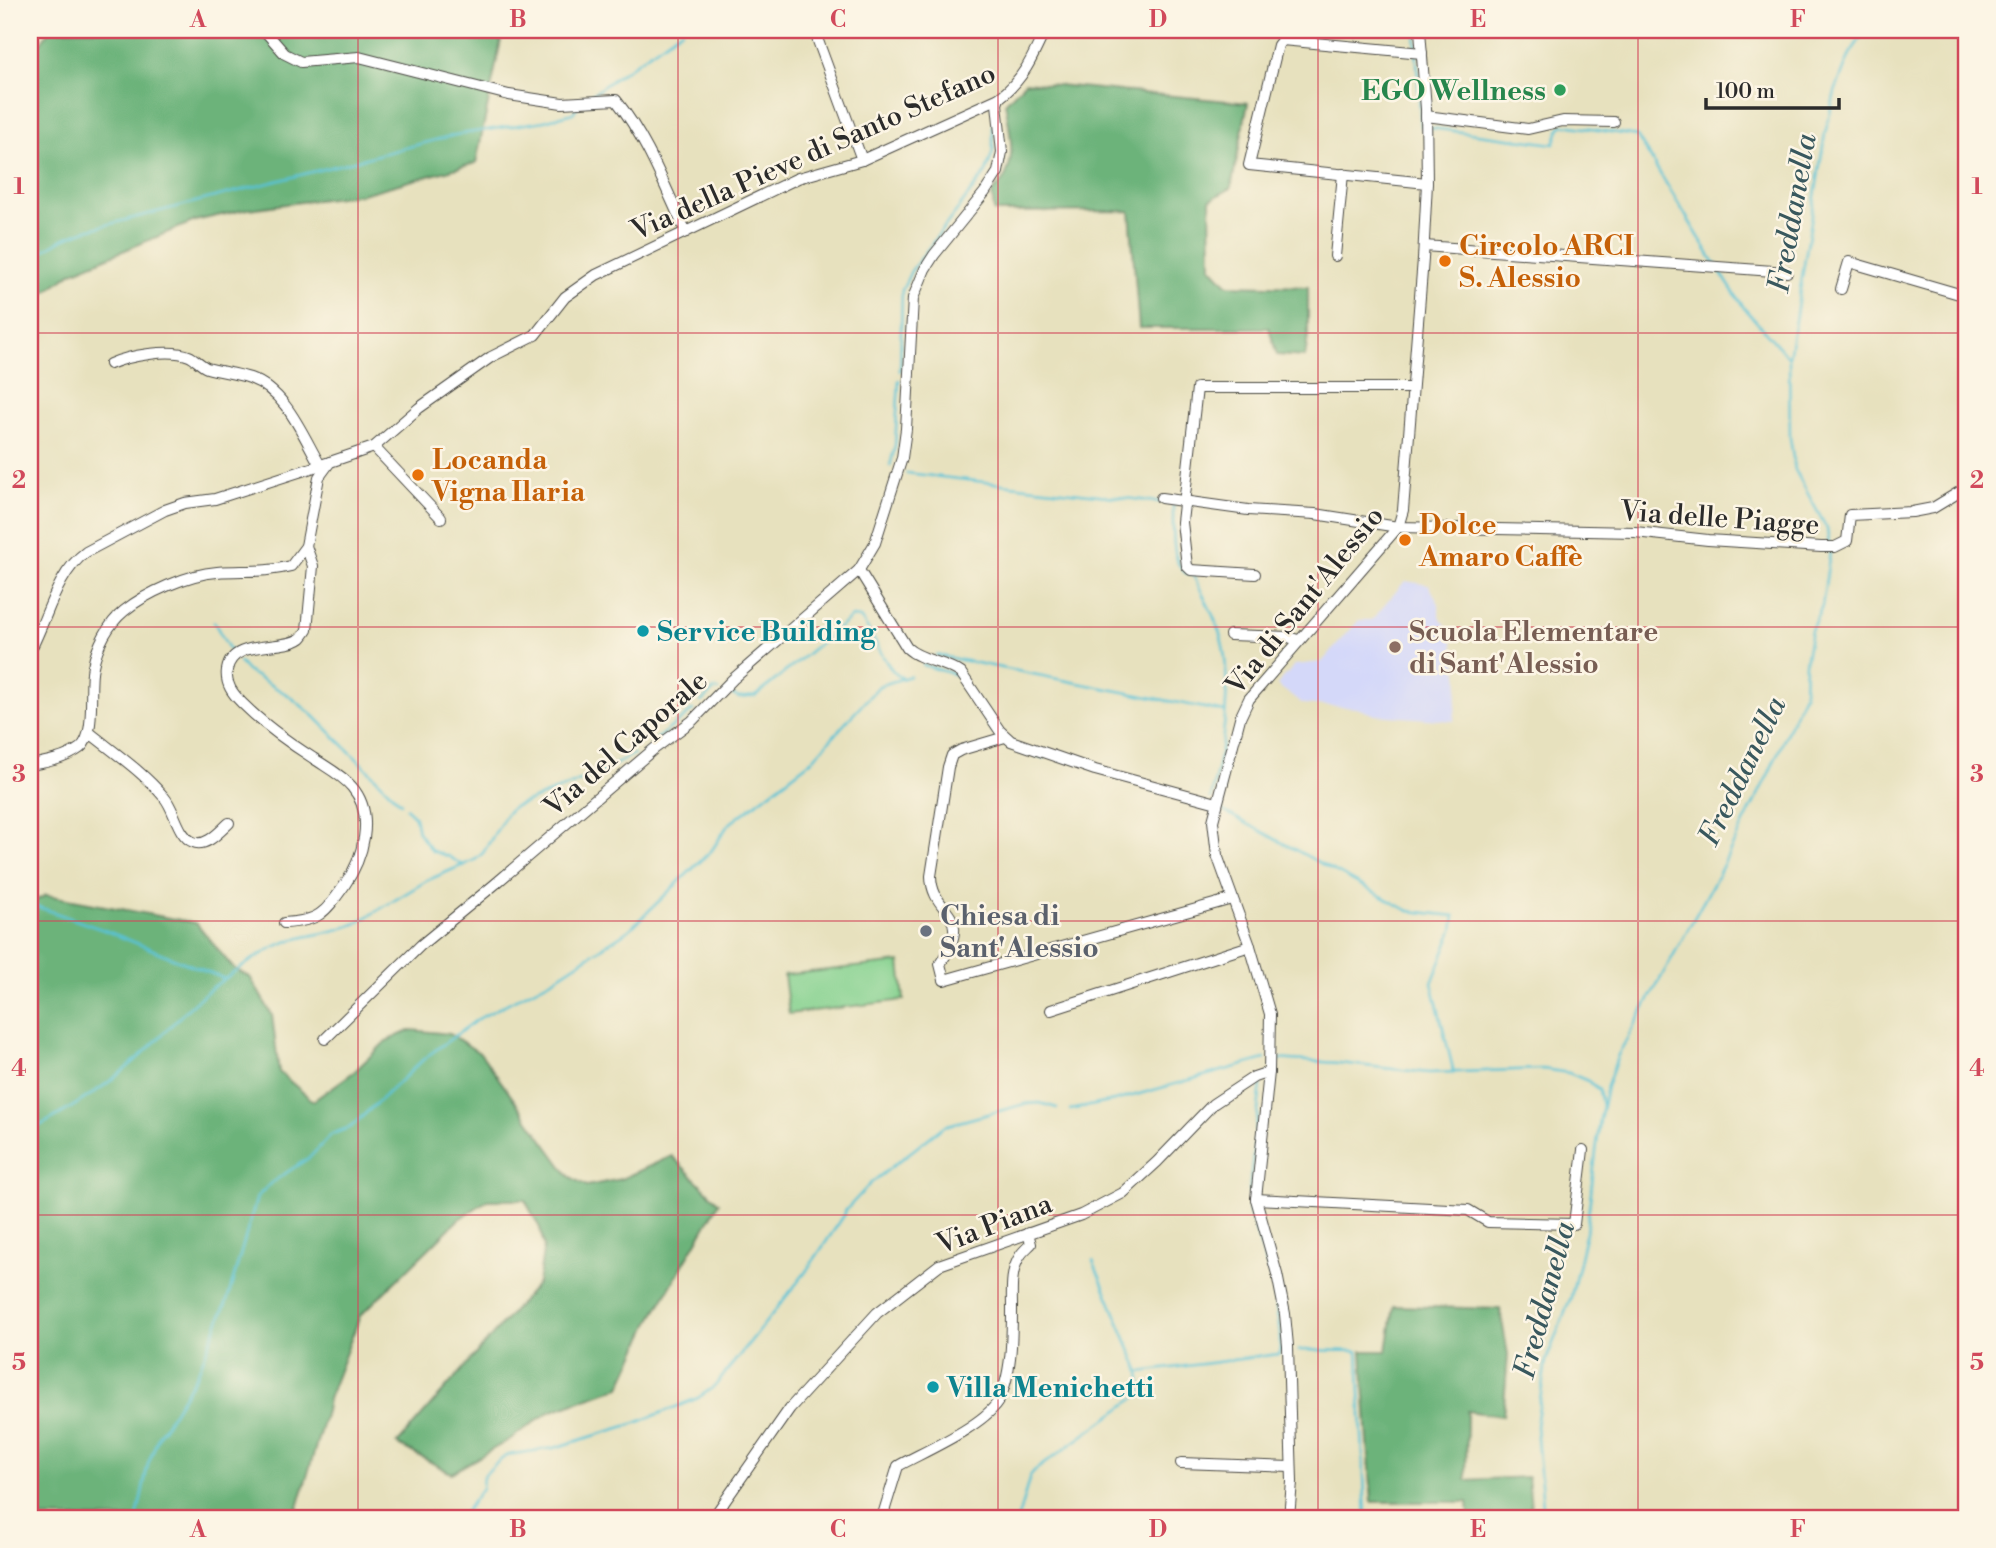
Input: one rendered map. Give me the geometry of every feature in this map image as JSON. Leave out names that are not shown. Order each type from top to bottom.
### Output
[{"type":"street","points":[[264,30],[285,54],[301,62],[359,57],[522,97],[562,103],[616,100],[651,157],[686,232]]},
{"type":"street","points":[[814,30],[862,160]]},
{"type":"street","name":"Via della Pieve di Santo Stefano","points":[[32,647],[64,576],[75,559],[86,552],[165,510],[185,503],[215,499],[374,447],[418,408],[491,356],[535,335],[565,297],[587,281],[798,178],[862,160],[999,98],[1024,74],[1045,30]]},
{"type":"street","name":"Via di Sant'Alessio","points":[[1289,1518],[1291,1467],[1285,1314],[1277,1273],[1256,1199],[1269,1072],[1270,1014],[1250,946],[1217,855],[1213,804],[1245,706],[1260,684],[1398,527],[1403,510],[1427,183],[1426,116],[1418,52],[1420,30]]},
{"type":"street","points":[[1418,52],[1282,40],[1278,45],[1250,165],[1427,183]]},
{"type":"street","name":"Via del Caporale","points":[[325,1039],[421,945],[652,751],[692,721],[733,679],[859,570],[874,543],[902,458],[913,298],[934,255],[998,172],[1002,152],[997,104],[999,98]]},
{"type":"street","points":[[1426,116],[1528,129],[1563,121],[1614,122]]},
{"type":"street","points":[[1335,256],[1343,174]]},
{"type":"street","points":[[1424,246],[1787,272]]},
{"type":"street","points":[[1841,289],[1849,261],[1966,296]]},
{"type":"street","points":[[30,765],[52,762],[81,747],[90,733],[92,667],[104,636],[125,611],[176,581],[214,572],[266,572],[291,566],[306,546],[319,477],[325,464],[287,407],[271,390],[252,379],[205,367],[189,355],[142,355],[122,359],[110,365]]},
{"type":"street","points":[[1255,574],[1195,570],[1187,566],[1182,522],[1197,388],[1412,388]]},
{"type":"street","points":[[374,447],[441,518]]},
{"type":"street","name":"Via delle Piagge","points":[[1161,498],[1248,510],[1315,514],[1398,527],[1635,532],[1708,540],[1835,547],[1847,541],[1850,514],[1912,512],[1933,508],[1966,488]]},
{"type":"street","points":[[284,923],[317,918],[326,910],[349,878],[360,854],[364,834],[364,810],[353,788],[271,729],[232,692],[228,683],[227,669],[233,657],[246,649],[282,644],[300,638],[307,630],[313,566],[306,546]]},
{"type":"street","points":[[859,570],[907,648],[914,654],[952,666],[961,673],[1005,737],[1095,770],[1213,804]]},
{"type":"street","points":[[1230,635],[1288,637],[1298,640]]},
{"type":"street","points":[[90,733],[166,798],[188,839],[202,843],[229,823]]},
{"type":"street","points":[[1005,737],[961,750],[952,755],[948,767],[931,876],[934,893],[951,914],[955,935],[940,964],[944,980],[1232,899]]},
{"type":"street","points":[[1051,1010],[1250,946]]},
{"type":"street","name":"Via Piana","points":[[713,1518],[790,1408],[877,1313],[939,1265],[1081,1215],[1123,1193],[1213,1104],[1254,1077],[1269,1072]]},
{"type":"street","points":[[1256,1199],[1468,1210],[1488,1222],[1574,1224],[1583,1150]]},
{"type":"street","points":[[883,1518],[898,1466],[960,1432],[986,1415],[997,1402],[1011,1351],[1012,1285],[1015,1266],[1020,1255],[1031,1244],[1028,1233]]},
{"type":"street","points":[[1181,1463],[1291,1467]]},
{"type":"shaded area","name":"Scuola Elementare di Sant'Alessio","points":[[1405,581],[1429,585],[1439,604],[1439,616],[1451,632],[1459,679],[1454,721],[1375,715],[1357,708],[1303,704],[1277,685],[1295,665],[1322,662],[1359,620],[1372,620]]},
{"type":"green space","points":[[50,30],[499,30],[502,35],[476,163],[362,194],[248,209],[195,221],[72,272],[30,304],[30,57]]},
{"type":"green space","points":[[1025,82],[1248,103],[1231,188],[1210,200],[1211,267],[1228,285],[1308,287],[1305,357],[1277,355],[1269,328],[1139,328],[1130,211],[994,212],[992,192],[1007,173],[1010,162],[1011,139],[1005,103]]},
{"type":"green space","points":[[30,475],[36,484],[39,550],[30,583]]},
{"type":"green space","points":[[46,895],[196,923],[233,968],[250,977],[272,1015],[279,1072],[313,1101],[355,1071],[386,1041],[411,1030],[450,1034],[481,1054],[569,1176],[587,1186],[621,1179],[672,1156],[719,1203],[651,1320],[620,1387],[549,1412],[509,1440],[451,1473],[397,1444],[538,1283],[544,1246],[540,1228],[525,1200],[488,1200],[459,1219],[360,1316],[328,1399],[295,1518],[30,1518],[30,903]]},
{"type":"green space","points":[[900,962],[904,1000],[789,1014],[784,975]]},
{"type":"green space","points":[[1394,1306],[1500,1309],[1508,1355],[1503,1416],[1467,1411],[1466,1480],[1528,1477],[1532,1518],[1469,1518],[1468,1502],[1372,1502],[1362,1351],[1387,1351]]},
{"type":"waterway","points":[[591,95],[682,30]]},
{"type":"waterway","points":[[1415,30],[1421,127]]},
{"type":"waterway","name":"Freddanella","points":[[1829,545],[1827,529],[1795,470],[1790,438],[1789,358],[1825,134],[1835,92],[1850,54],[1866,30]]},
{"type":"waterway","points":[[30,259],[63,239],[83,231],[455,135],[544,121],[573,113],[578,106]]},
{"type":"waterway","points":[[900,371],[902,290],[911,271],[986,172],[993,151],[993,122]]},
{"type":"waterway","points":[[1431,128],[1554,144],[1560,127],[1565,125],[1637,136],[1716,265]]},
{"type":"waterway","points":[[1719,270],[1744,308],[1789,358]]},
{"type":"waterway","points":[[890,466],[895,446],[899,380]]},
{"type":"waterway","points":[[906,473],[1160,502]]},
{"type":"waterway","points":[[1173,504],[1176,557],[1179,566],[1193,575],[1210,609],[1221,637],[1226,663],[1224,722],[1211,798]]},
{"type":"waterway","name":"Freddanella","points":[[1544,1518],[1536,1426],[1546,1361],[1571,1297],[1586,1232],[1607,1086],[1618,1055],[1718,875],[1769,773],[1804,694],[1805,663],[1811,630],[1822,606],[1830,552]]},
{"type":"waterway","points":[[727,692],[739,698],[756,696],[852,617],[860,618],[891,669],[903,678]]},
{"type":"waterway","points":[[214,622],[233,656]]},
{"type":"waterway","points":[[936,655],[1225,712]]},
{"type":"waterway","points":[[239,662],[247,671],[288,695],[313,715],[401,803]]},
{"type":"waterway","points":[[923,665],[957,675]]},
{"type":"waterway","points":[[137,1518],[148,1464],[159,1435],[197,1374],[227,1301],[257,1197],[271,1183],[310,1157],[332,1134],[351,1127],[426,1057],[478,1019],[554,979],[629,930],[712,850],[728,825],[811,761],[879,686],[910,676]]},
{"type":"waterway","points":[[701,702],[714,690],[718,690]]},
{"type":"waterway","points":[[974,701],[994,733]]},
{"type":"waterway","points":[[650,744],[693,710]]},
{"type":"waterway","points":[[1005,744],[1044,758]]},
{"type":"waterway","points":[[30,1131],[113,1079],[198,999],[253,959],[289,941],[357,923],[428,880],[475,860],[483,853],[513,807],[571,785],[634,754]]},
{"type":"waterway","points":[[406,808],[415,817],[418,832],[432,851],[448,856],[464,866]]},
{"type":"waterway","points":[[1218,808],[1409,911],[1455,916],[1453,930],[1432,983],[1454,1073]]},
{"type":"waterway","points":[[30,904],[104,930],[225,979]]},
{"type":"waterway","points":[[1070,1110],[1114,1101],[1265,1059]]},
{"type":"waterway","points":[[1274,1059],[1429,1073],[1543,1069],[1569,1073],[1588,1081],[1599,1090],[1602,1106]]},
{"type":"waterway","points":[[1261,1083],[1249,1211],[1273,1284],[1280,1350]]},
{"type":"waterway","points":[[461,1518],[482,1488],[483,1477],[507,1455],[554,1448],[636,1423],[698,1398],[715,1386],[805,1273],[845,1211],[871,1183],[944,1126],[1025,1104],[1040,1103],[1057,1108]]},
{"type":"waterway","points":[[1018,1518],[1030,1476],[1034,1471],[1142,1393],[1140,1372],[1093,1261]]},
{"type":"waterway","points":[[1140,1372],[1279,1354],[1280,1350],[1283,1350]]},
{"type":"waterway","points":[[1298,1350],[1358,1351],[1366,1518]]},
{"type":"place","name":"EGO Wellness","points":[[1560,90]]},
{"type":"place","name":"Circolo ARCI S. Alessio","points":[[1445,261]]},
{"type":"place","name":"Locanda Vigna Ilaria","points":[[418,475]]},
{"type":"place","name":"Dolce Amaro Caffè","points":[[1405,540]]},
{"type":"place","name":"Service Building","points":[[643,631]]},
{"type":"place","name":"Scuola Elementare di Sant'Alessio","points":[[1395,647]]},
{"type":"place","name":"Chiesa di Sant'Alessio","points":[[926,931]]},
{"type":"place","name":"Villa Menichetti","points":[[933,1387]]}]
